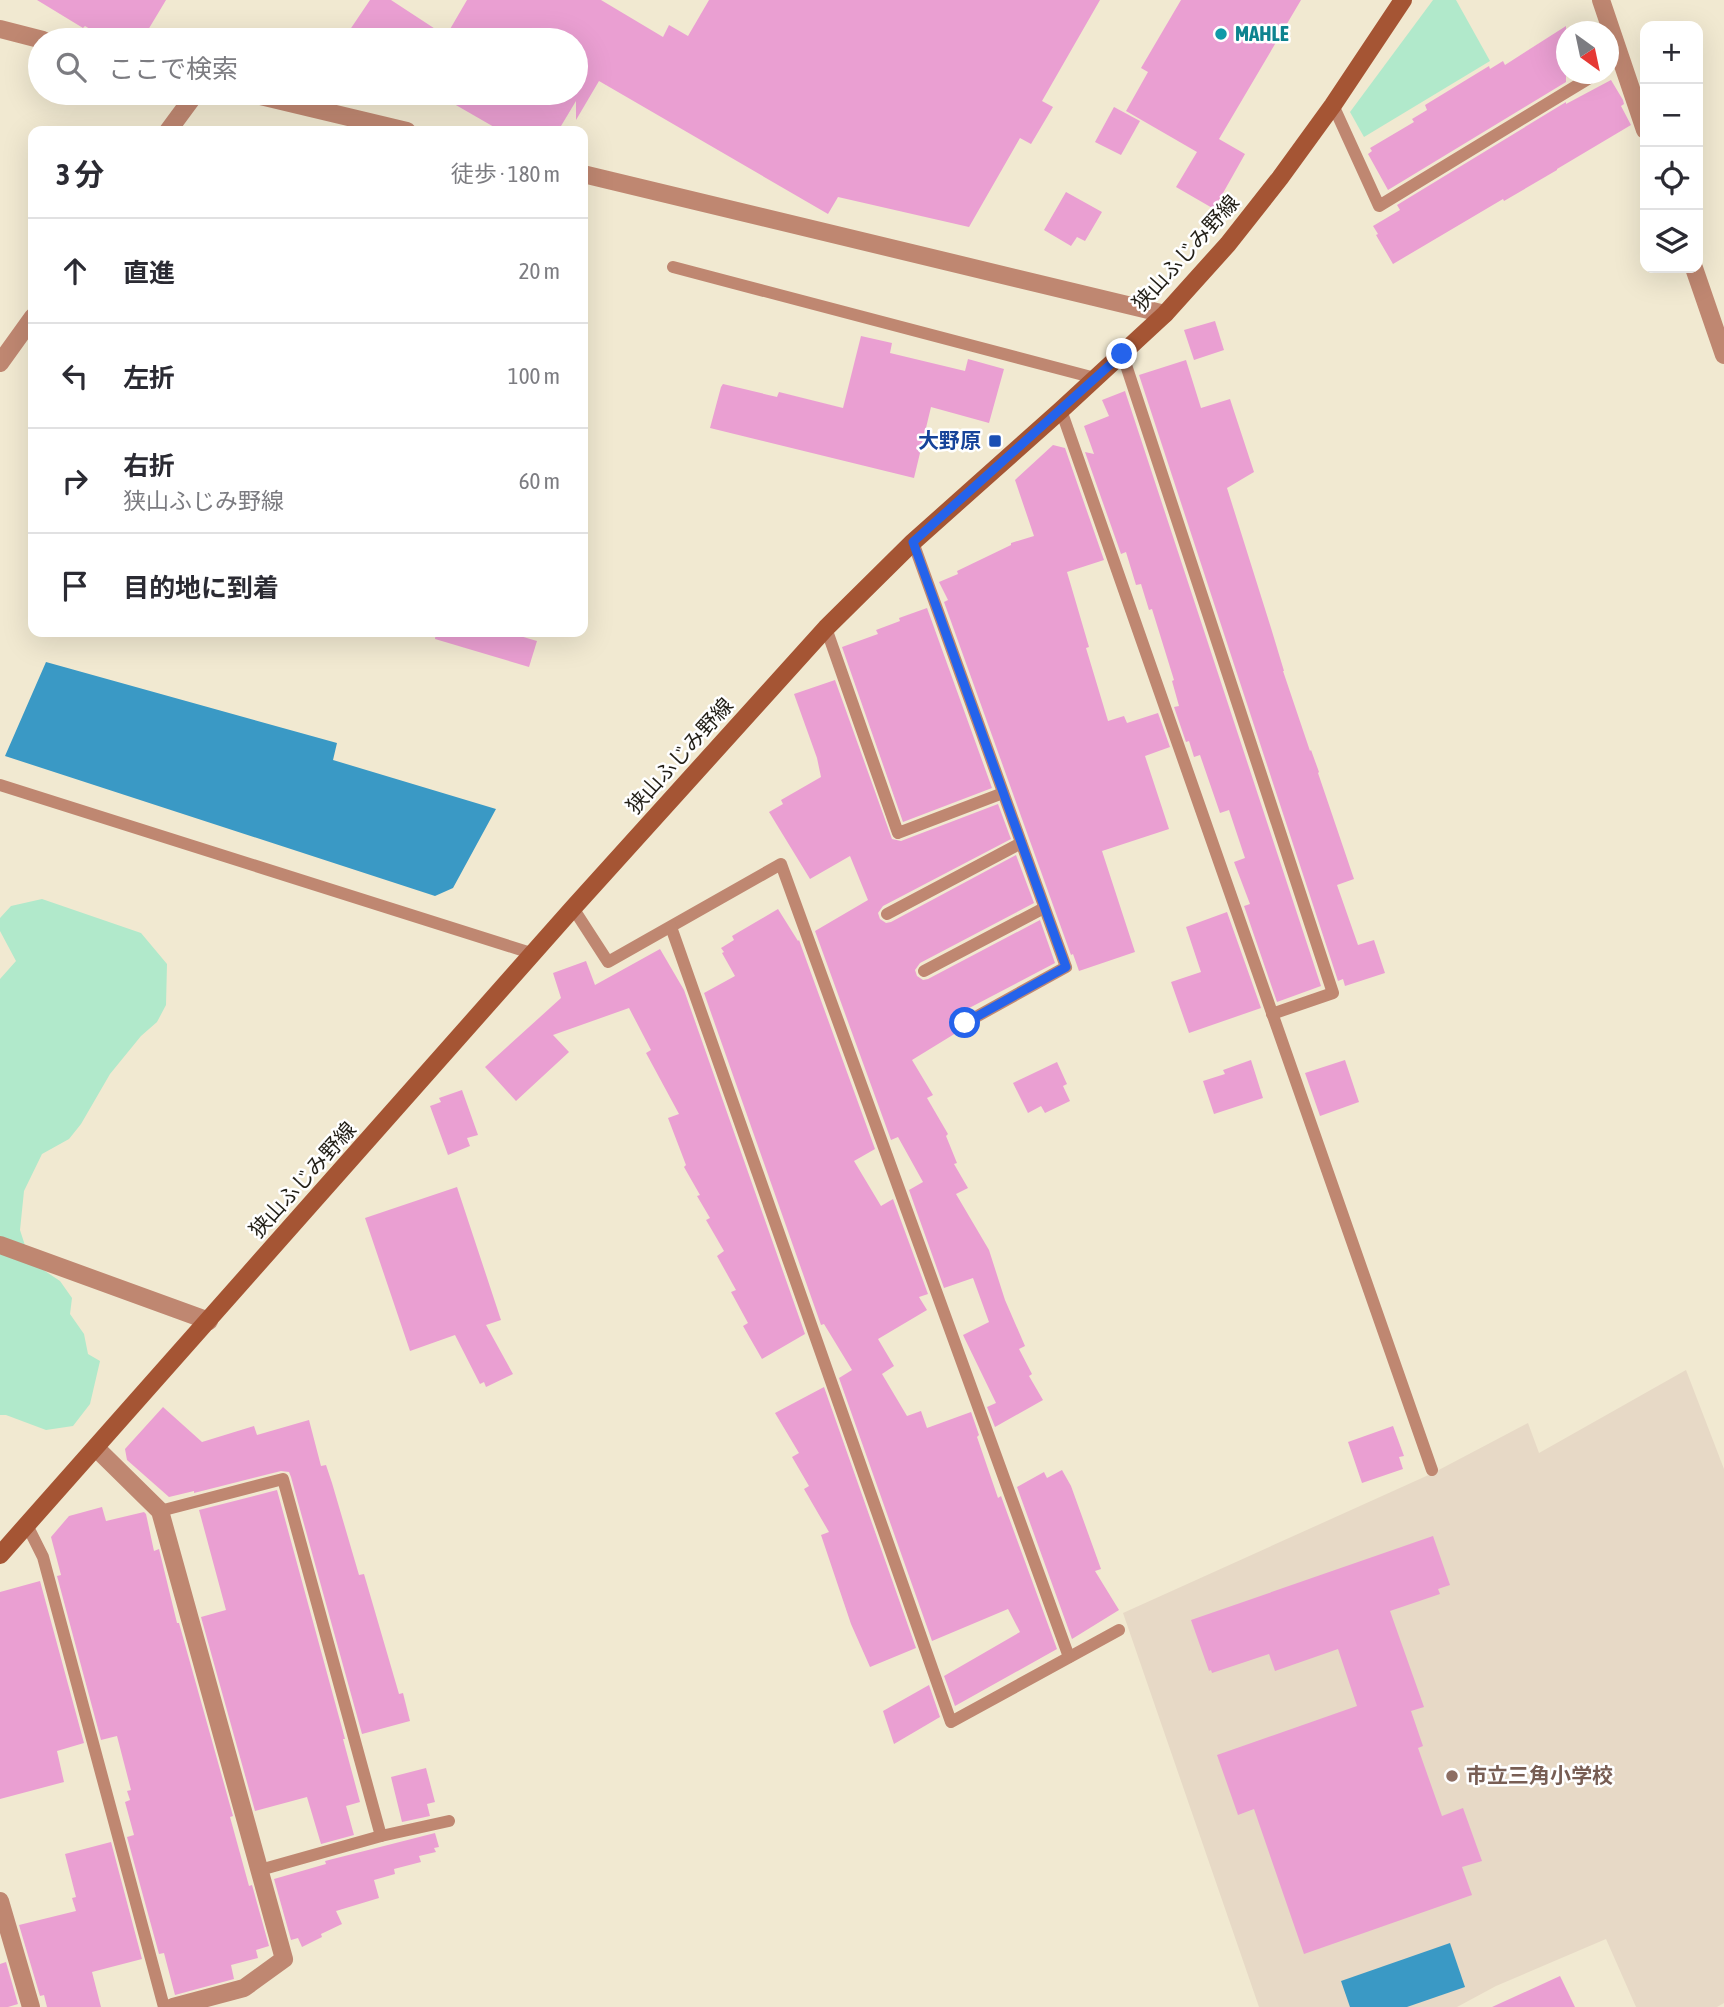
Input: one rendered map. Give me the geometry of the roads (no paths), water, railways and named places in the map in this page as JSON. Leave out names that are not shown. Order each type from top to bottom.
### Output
[{"type":"main road","name":"狭山ふじみ野線","points":[[0,1555],[573,908],[826,628],[913,542],[1165,314],[1228,244],[1280,178],[1333,105],[1403,0]]},
{"type":"street","points":[[1601,0],[1605,21]]},
{"type":"street","points":[[0,29],[28,36]]},
{"type":"street","points":[[1619,73],[1640,119]]},
{"type":"street","points":[[172,126],[187,105]]},
{"type":"street","points":[[298,105],[386,126]]},
{"type":"street","points":[[588,175],[1165,314]]},
{"type":"street","points":[[1695,273],[1724,355]]},
{"type":"street","points":[[0,363],[28,324]]},
{"type":"street","points":[[0,1245],[209,1321]]},
{"type":"street","points":[[96,1448],[160,1511],[284,1959],[244,1989],[173,2007]]},
{"type":"street","points":[[0,1901],[31,2007]]},
{"type":"lane","points":[[1333,105],[1379,206],[1580,84]]},
{"type":"lane","points":[[673,267],[1095,378]]},
{"type":"lane","points":[[1122,354],[1333,993],[1272,1014]]},
{"type":"lane","points":[[1061,410],[1432,1470]]},
{"type":"lane","points":[[913,542],[1066,967],[965,1023]]},
{"type":"lane","points":[[826,628],[898,833],[1003,793]]},
{"type":"lane","points":[[0,785],[534,954]]},
{"type":"lane","points":[[887,914],[1021,843]]},
{"type":"lane","points":[[573,908],[608,962],[781,864],[1069,1657]]},
{"type":"lane","points":[[924,971],[1045,908]]},
{"type":"lane","points":[[671,927],[951,1722],[1119,1630]]},
{"type":"lane","points":[[160,1511],[283,1479],[381,1836]]},
{"type":"lane","points":[[27,1525],[43,1557],[164,2007]]},
{"type":"lane","points":[[260,1870],[381,1836],[449,1821]]},
{"type":"water","points":[[46,662],[337,743],[333,760],[496,809],[453,888],[435,896],[5,756]]},
{"type":"water","points":[[1450,1943],[1465,1987],[1407,2007],[1350,2007],[1341,1981]]},
{"type":"place","name":"MAHLE","points":[[1221,34]]},
{"type":"place","name":"大野原","points":[[995,441]]},
{"type":"place","name":"市立三角小学校","points":[[1452,1776]]}]
